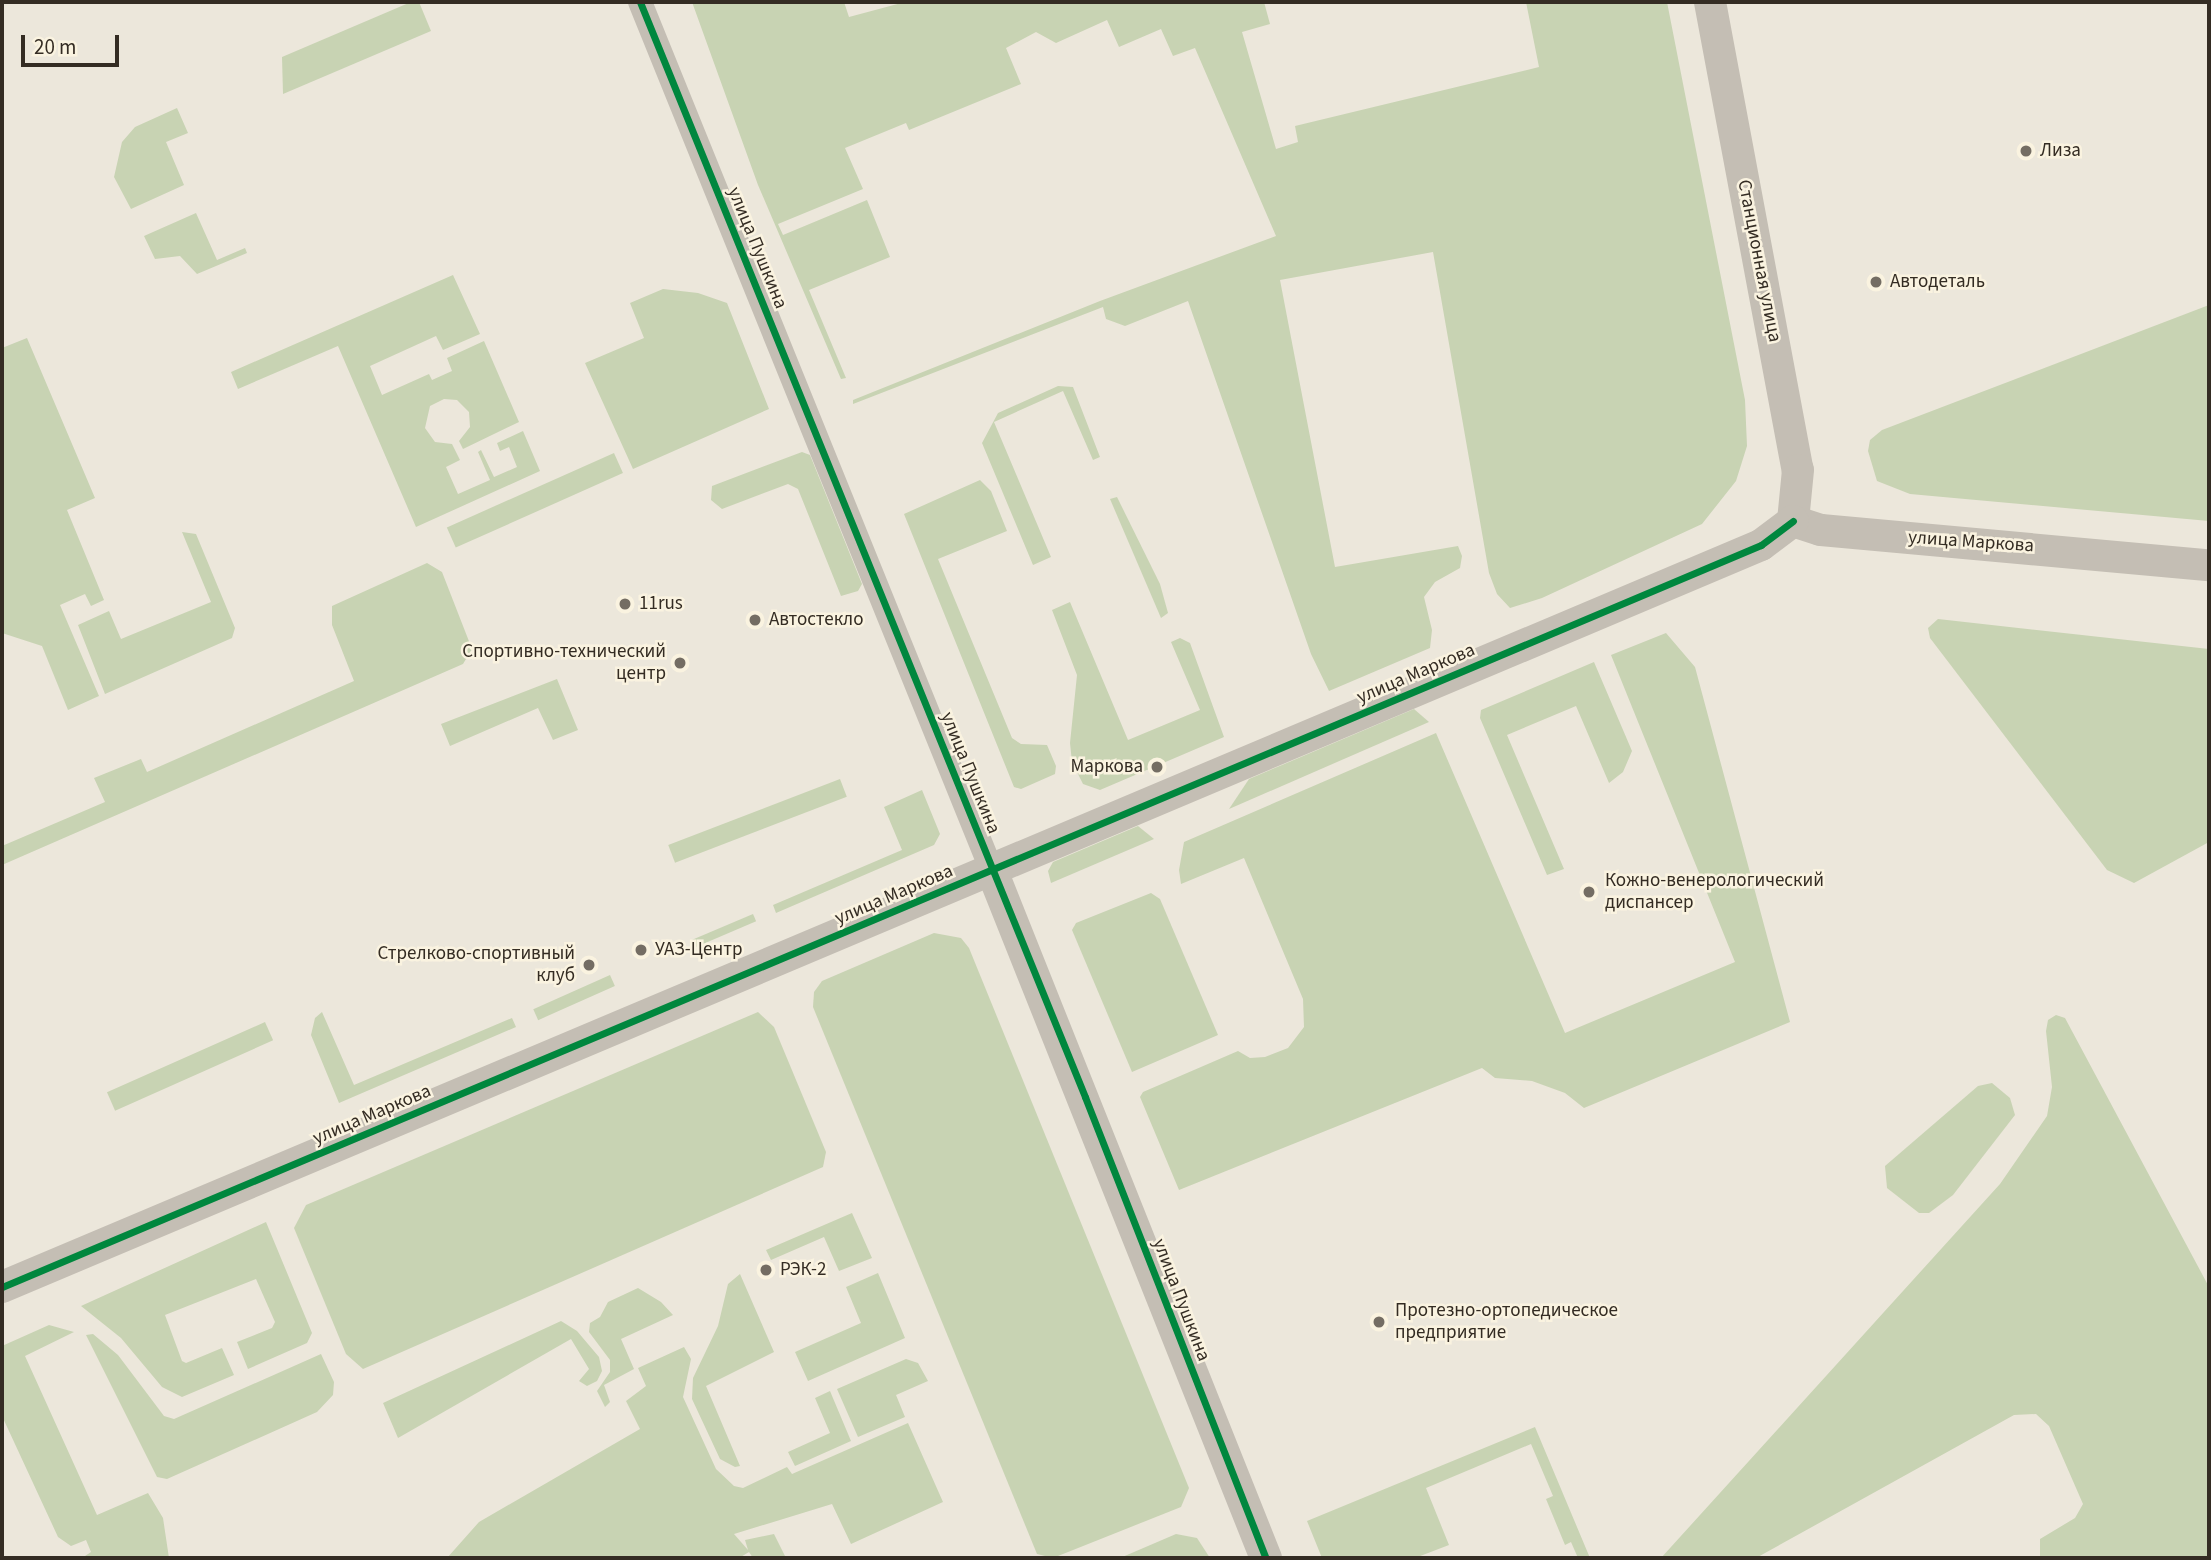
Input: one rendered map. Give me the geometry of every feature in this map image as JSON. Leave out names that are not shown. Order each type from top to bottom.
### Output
[{"type":"street","name":"улица Пушкина","points":[[640,2],[992,871],[1266,1558]]},
{"type":"street","name":"Станционная улица","points":[[1710,2],[1798,470],[1793,521]]},
{"type":"street","name":"улица Маркова","points":[[2,1287],[1761,545],[1793,521],[1821,530],[2209,565]]},
{"type":"green space","points":[[411,2],[419,2],[431,31],[283,94],[282,57]]},
{"type":"green space","points":[[692,2],[844,2],[849,17],[905,2],[1264,2],[1270,24],[1242,32],[1276,149],[1298,142],[1295,126],[1539,67],[1526,2],[1667,2],[1745,400],[1747,446],[1736,481],[1702,524],[1542,598],[1510,608],[1497,594],[1489,573],[1433,252],[1280,280],[1335,567],[1458,546],[1462,556],[1460,568],[1435,582],[1424,597],[1432,630],[1430,648],[1329,691],[1311,654],[1188,301],[1125,326],[1106,319],[1103,307],[853,404],[853,400],[1100,301],[1276,236],[1195,48],[1173,56],[1161,29],[1119,47],[1107,20],[1056,43],[1036,32],[1006,48],[1021,84],[909,130],[906,123],[845,148],[863,189],[778,224],[783,235],[867,200],[890,257],[809,290],[846,378],[841,379],[758,185]]},
{"type":"green space","points":[[177,108],[188,133],[166,142],[184,185],[131,209],[114,177],[122,142],[135,127]]},
{"type":"green space","points":[[196,213],[217,260],[245,248],[247,253],[197,274],[180,256],[155,259],[144,236]]},
{"type":"green space","points":[[453,275],[480,334],[443,350],[436,336],[370,366],[382,395],[429,374],[432,380],[452,371],[447,358],[484,341],[519,422],[463,449],[459,441],[470,427],[469,412],[457,400],[444,399],[430,406],[425,428],[435,442],[452,444],[460,460],[446,467],[458,494],[490,480],[478,452],[481,450],[494,477],[517,467],[509,447],[500,451],[497,443],[523,431],[540,471],[416,527],[338,346],[238,389],[231,372]]},
{"type":"green space","points":[[663,289],[698,293],[727,303],[769,409],[633,469],[585,363],[644,338],[630,303]]},
{"type":"green space","points":[[2209,305],[2209,521],[1910,494],[1877,481],[1868,451],[1870,440],[1882,430]]},
{"type":"green space","points":[[27,338],[95,498],[67,510],[104,600],[91,606],[85,594],[60,605],[99,696],[68,710],[42,646],[2,633],[2,348]]},
{"type":"green space","points":[[1058,386],[1073,387],[1100,457],[1093,460],[1063,391],[994,422],[1051,557],[1033,565],[982,443],[998,413]]},
{"type":"green space","points":[[802,452],[810,455],[862,584],[858,591],[841,596],[798,489],[788,484],[722,509],[711,500],[712,486]]},
{"type":"green space","points":[[614,453],[623,473],[456,548],[447,527]]},
{"type":"green space","points":[[980,480],[991,491],[1007,531],[938,559],[1012,738],[1021,744],[1047,745],[1056,766],[1055,774],[1021,789],[1014,787],[904,514]]},
{"type":"green space","points":[[1117,497],[1160,584],[1168,613],[1161,618],[1110,499]]},
{"type":"green space","points":[[182,532],[196,534],[235,628],[232,638],[105,694],[78,625],[109,611],[121,639],[211,602]]},
{"type":"green space","points":[[427,563],[442,572],[472,649],[463,664],[2,865],[2,846],[105,802],[94,778],[141,759],[147,772],[354,681],[332,625],[332,606]]},
{"type":"green space","points":[[1070,602],[1128,740],[1200,710],[1171,642],[1180,638],[1190,643],[1224,737],[1100,790],[1083,784],[1072,762],[1070,743],[1077,675],[1052,610]]},
{"type":"green space","points":[[1938,619],[2209,649],[2209,842],[2134,883],[2107,870],[1930,638],[1928,628]]},
{"type":"green space","points":[[1666,633],[1695,667],[1790,1022],[1584,1108],[1565,1093],[1532,1081],[1495,1078],[1482,1068],[1179,1190],[1140,1097],[1143,1092],[1238,1051],[1250,1058],[1265,1057],[1288,1048],[1304,1027],[1303,999],[1244,858],[1181,884],[1179,870],[1184,842],[1436,733],[1565,1033],[1735,962],[1611,655]]},
{"type":"green space","points":[[1594,662],[1632,751],[1623,772],[1609,783],[1576,706],[1507,735],[1564,869],[1547,875],[1480,718],[1481,710]]},
{"type":"green space","points":[[557,679],[578,730],[553,740],[538,708],[450,746],[441,724]]},
{"type":"green space","points":[[1414,709],[1429,722],[1229,809],[1249,779]]},
{"type":"green space","points":[[840,779],[847,797],[675,863],[668,845]]},
{"type":"green space","points":[[922,790],[940,834],[934,845],[776,913],[773,905],[902,850],[884,807]]},
{"type":"green space","points":[[1138,826],[1154,839],[1051,883],[1048,871],[1053,862]]},
{"type":"green space","points":[[1151,893],[1160,899],[1218,1035],[1132,1072],[1072,930],[1076,923]]},
{"type":"green space","points":[[753,914],[756,921],[695,947],[692,940]]},
{"type":"green space","points":[[934,933],[961,938],[969,948],[1189,1488],[1181,1507],[1053,1558],[1037,1554],[813,1007],[814,992],[822,981]]},
{"type":"green space","points":[[610,975],[615,986],[538,1020],[533,1009]]},
{"type":"green space","points":[[322,1012],[354,1085],[512,1018],[516,1027],[339,1103],[311,1035],[315,1018]]},
{"type":"green space","points":[[758,1012],[774,1027],[826,1152],[823,1167],[363,1369],[346,1354],[294,1228],[306,1205]]},
{"type":"green space","points":[[2056,1015],[2065,1018],[2209,1287],[2209,1558],[2040,1558],[2040,1539],[2075,1518],[2083,1504],[2049,1426],[2036,1414],[2014,1415],[1756,1558],[1661,1558],[2000,1184],[2047,1116],[2052,1087],[2046,1031],[2048,1020]]},
{"type":"green space","points":[[265,1022],[273,1040],[115,1111],[107,1092]]},
{"type":"green space","points":[[1992,1083],[2010,1098],[2015,1115],[1953,1195],[1929,1213],[1919,1213],[1887,1188],[1885,1166],[1978,1086]]},
{"type":"green space","points":[[852,1213],[872,1258],[839,1271],[824,1237],[771,1260],[766,1250]]},
{"type":"green space","points":[[266,1222],[312,1333],[307,1343],[248,1369],[237,1342],[272,1328],[275,1322],[256,1279],[165,1315],[182,1361],[186,1363],[222,1348],[234,1375],[182,1397],[162,1387],[121,1338],[81,1306]]},
{"type":"green space","points":[[878,1273],[905,1338],[808,1381],[795,1352],[861,1323],[846,1287]]},
{"type":"green space","points":[[740,1274],[774,1352],[706,1386],[740,1466],[735,1467],[720,1459],[692,1399],[693,1378],[718,1326],[728,1284]]},
{"type":"green space","points":[[638,1288],[661,1302],[673,1315],[621,1339],[634,1369],[604,1385],[610,1402],[605,1407],[597,1391],[610,1372],[610,1360],[589,1332],[590,1323],[600,1317],[608,1302]]},
{"type":"green space","points":[[561,1321],[577,1331],[599,1357],[602,1371],[597,1381],[587,1386],[579,1381],[589,1369],[571,1339],[398,1438],[383,1403]]},
{"type":"green space","points":[[49,1325],[74,1332],[25,1356],[97,1515],[148,1493],[163,1518],[169,1558],[82,1558],[91,1552],[86,1540],[71,1546],[58,1537],[2,1416],[2,1346]]},
{"type":"green space","points":[[93,1334],[118,1355],[164,1416],[174,1419],[321,1354],[334,1382],[333,1395],[317,1412],[167,1479],[157,1477],[86,1335]]},
{"type":"green space","points":[[684,1347],[691,1359],[683,1397],[716,1469],[734,1486],[743,1488],[787,1467],[792,1474],[908,1423],[943,1502],[851,1544],[832,1504],[734,1534],[748,1550],[745,1540],[774,1534],[786,1558],[753,1558],[749,1552],[739,1558],[447,1558],[479,1522],[640,1429],[626,1401],[646,1386],[638,1368]]},
{"type":"green space","points":[[906,1359],[918,1363],[928,1381],[896,1395],[905,1417],[858,1437],[837,1389]]},
{"type":"green space","points":[[830,1391],[851,1441],[795,1466],[788,1452],[830,1433],[815,1398]]},
{"type":"green space","points":[[1535,1427],[1590,1558],[1578,1558],[1571,1542],[1565,1545],[1546,1499],[1553,1496],[1531,1444],[1426,1488],[1449,1545],[1415,1558],[1322,1558],[1307,1521]]},
{"type":"green space","points":[[1176,1534],[1197,1538],[1210,1558],[1120,1558]]},
{"type":"cycle path","points":[[640,2],[1085,1097],[1266,1558]]},
{"type":"cycle path","points":[[2,1287],[1761,545],[1793,521]]},
{"type":"place","name":"Лиза","points":[[2026,151]]},
{"type":"place","name":"Автодеталь","points":[[1876,282]]},
{"type":"place","name":"11rus","points":[[625,604]]},
{"type":"place","name":"Автостекло","points":[[755,620]]},
{"type":"place","name":"Спортивно-технический центр","points":[[680,663]]},
{"type":"place","name":"Маркова","points":[[1157,767]]},
{"type":"place","name":"Кожно-венерологический диспансер","points":[[1589,892]]},
{"type":"place","name":"УАЗ-Центр","points":[[641,950]]},
{"type":"place","name":"Стрелково-спортивный клуб","points":[[589,965]]},
{"type":"place","name":"РЭК-2","points":[[766,1270]]},
{"type":"place","name":"Протезно-ортопедическое предприятие","points":[[1379,1322]]}]
